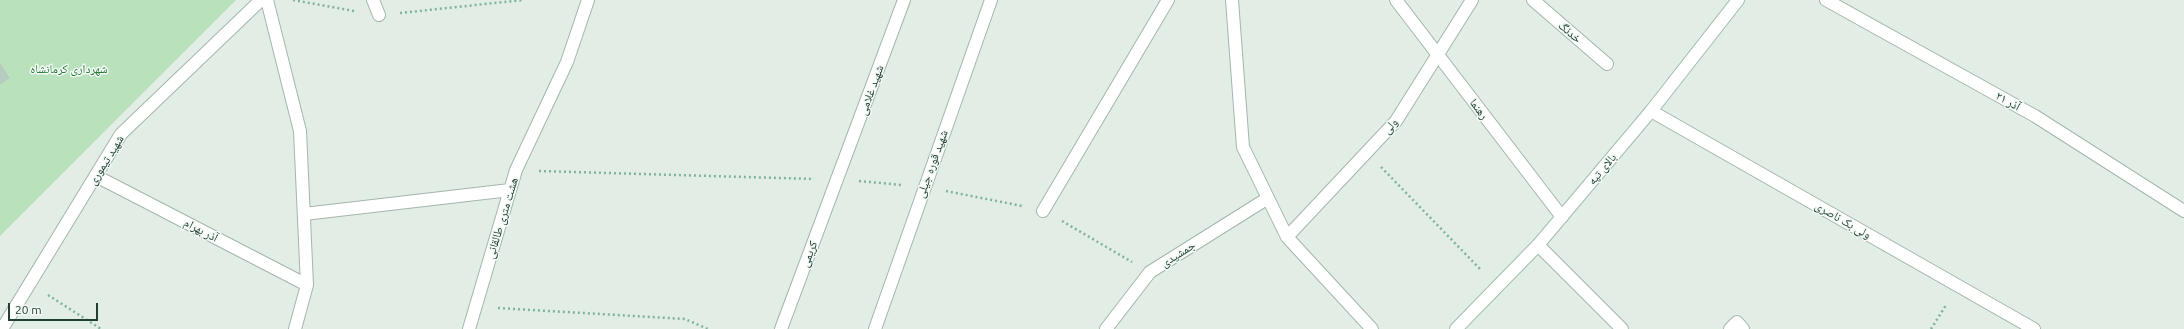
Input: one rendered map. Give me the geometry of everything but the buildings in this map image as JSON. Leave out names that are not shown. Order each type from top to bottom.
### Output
[{"type":"street","name":"شهید تیموری","points":[[2,329],[121,134],[261,0]]},
{"type":"street","points":[[267,0],[300,131],[307,285],[295,329]]},
{"type":"street","points":[[374,0],[379,15]]},
{"type":"street","name":"هشت متری طالقانی","points":[[469,329],[516,170],[568,62],[588,0]]},
{"type":"street","name":"شهید غلامی","points":[[838,179],[904,0]]},
{"type":"street","name":"شهید قوره جیلی","points":[[875,329],[924,186],[991,0]]},
{"type":"street","points":[[1043,211],[1168,0]]},
{"type":"street","points":[[1232,0],[1243,146],[1287,237],[1372,329]]},
{"type":"street","name":"رهنما","points":[[1396,0],[1562,217]]},
{"type":"street","name":"ولی","points":[[1287,237],[1396,121],[1472,0]]},
{"type":"street","name":"خدنگ","points":[[1533,0],[1607,64]]},
{"type":"street","name":"بالای تپه","points":[[1456,329],[1498,288],[1562,217],[1651,111],[1738,0]]},
{"type":"street","name":"۲۱ آذر","points":[[1826,0],[2035,116],[2184,211]]},
{"type":"street","name":"ولی بک ناصری","points":[[1651,111],[2034,329]]},
{"type":"street","name":"آذر بهرام","points":[[96,176],[307,285]]},
{"type":"street","name":"کریمی","points":[[781,329],[838,179]]},
{"type":"street","points":[[304,214],[510,190]]},
{"type":"street","name":"جمشیدی","points":[[1106,329],[1150,272],[1268,198]]},
{"type":"street","points":[[1538,245],[1622,329]]},
{"type":"street","points":[[1730,329],[1738,322],[1743,329]]},
{"type":"path","points":[[293,0],[379,15],[523,0]]},
{"type":"path","points":[[1366,152],[1498,288]]},
{"type":"path","points":[[516,170],[838,179],[924,186],[1043,211],[1150,272]]},
{"type":"path","points":[[30,283],[101,329]]},
{"type":"path","points":[[1931,329],[1959,286]]},
{"type":"path","points":[[476,306],[685,319],[708,329]]},
{"type":"green space","name":"شهرداری کرمانشاه","points":[[0,0],[236,0],[0,236]]}]
